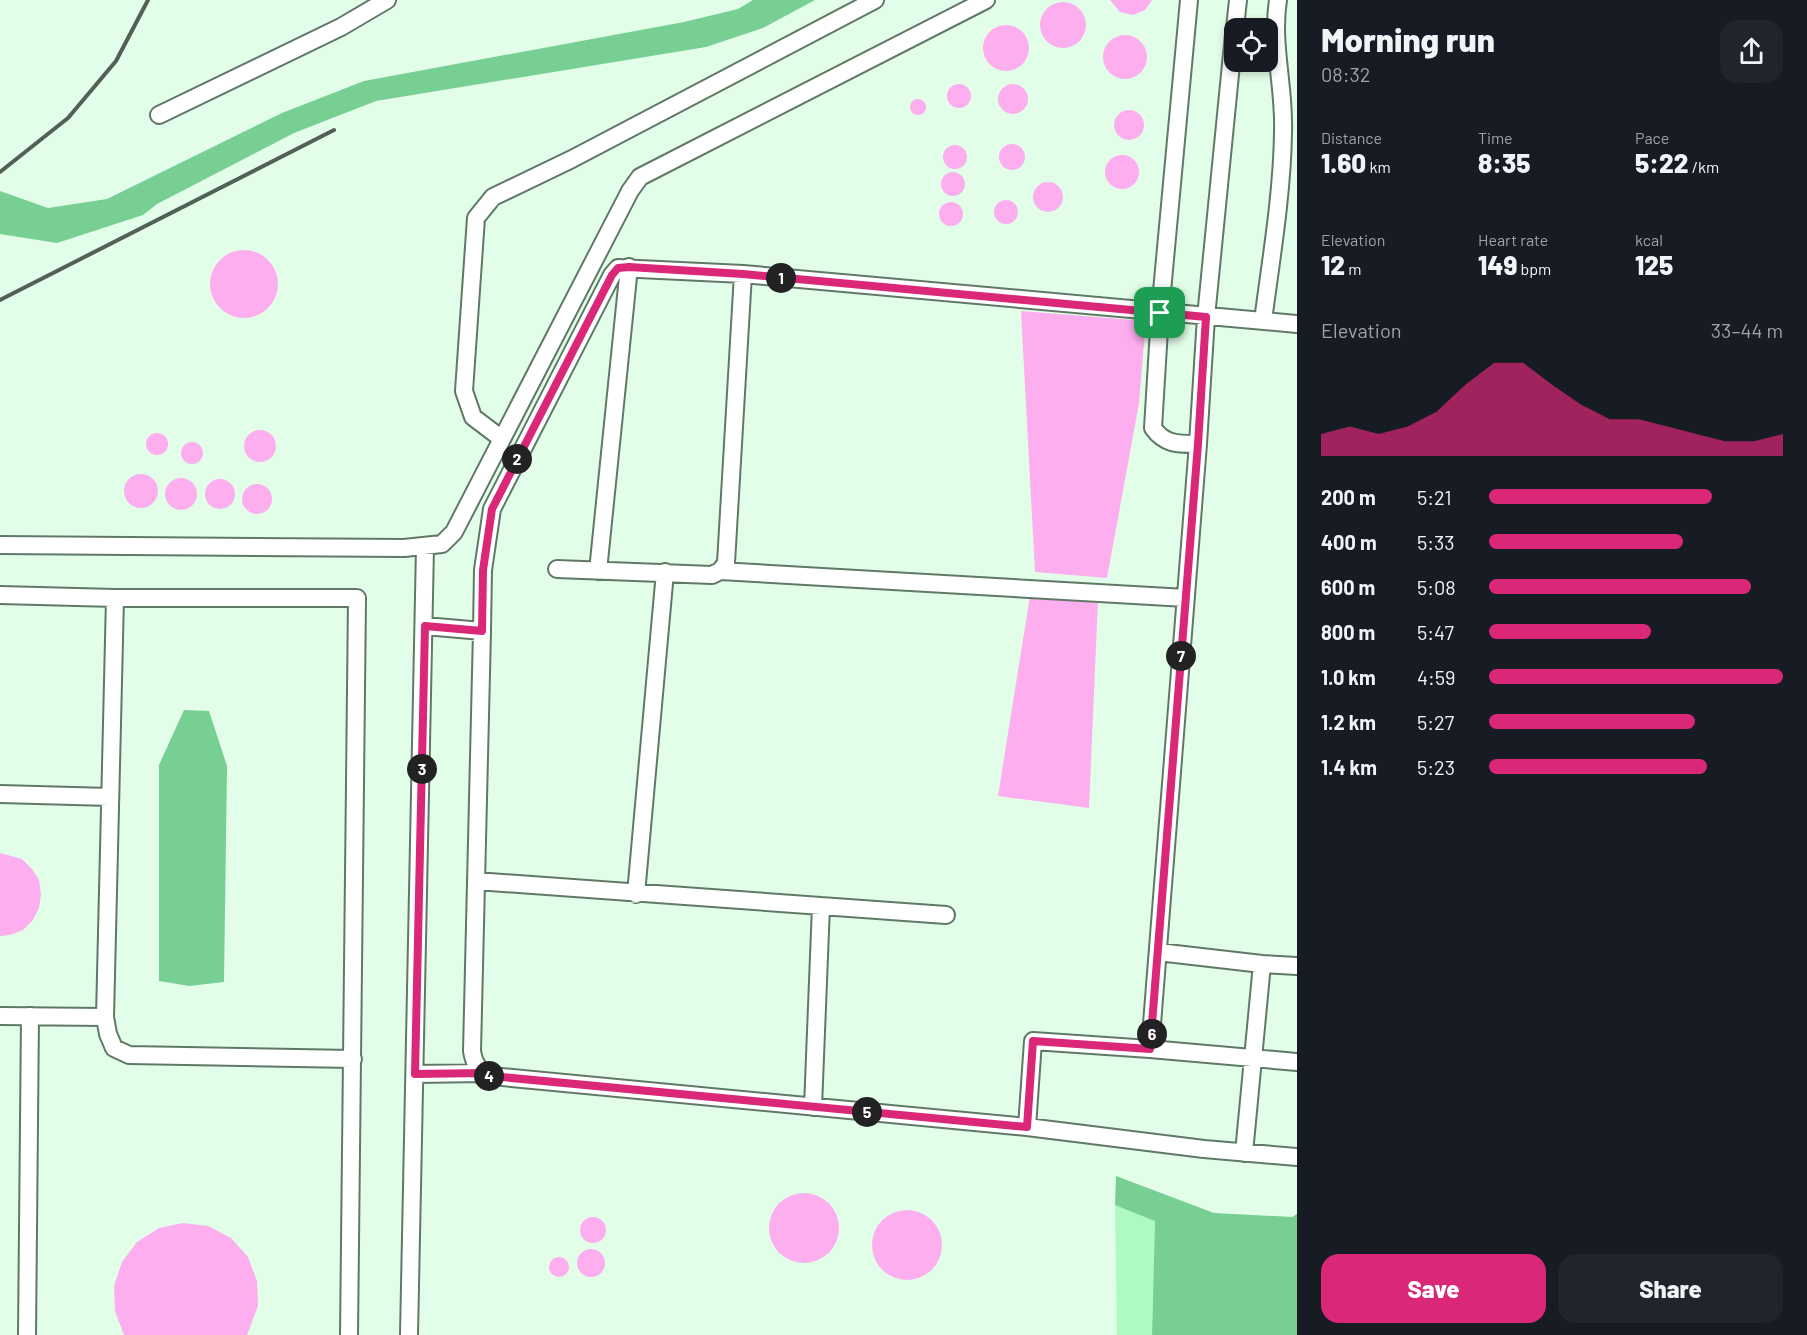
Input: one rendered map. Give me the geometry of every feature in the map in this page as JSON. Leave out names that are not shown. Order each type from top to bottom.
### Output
[{"type":"street","points":[[159,115],[341,27],[387,0]]},
{"type":"street","points":[[502,439],[473,417],[464,391],[476,218],[493,197],[572,159],[875,0]]},
{"type":"street","points":[[0,545],[425,547],[441,544],[454,532],[630,191],[640,177],[986,0]]},
{"type":"street","points":[[1189,0],[1160,313],[1154,428],[1159,436],[1169,443],[1198,444]]},
{"type":"street","points":[[1236,18],[1238,0]]},
{"type":"street","points":[[1263,321],[1284,130],[1274,25],[1278,0]]},
{"type":"street","points":[[1150,1049],[1206,317],[1230,72]]},
{"type":"street","points":[[598,571],[629,267]]},
{"type":"street","points":[[483,1073],[473,1060],[472,1051],[483,570],[492,509],[612,275],[618,268],[743,274],[1297,324]]},
{"type":"street","points":[[557,569],[712,575],[720,571],[726,563],[743,274]]},
{"type":"street","points":[[409,1335],[425,547]]},
{"type":"street","points":[[720,571],[1186,598]]},
{"type":"street","points":[[636,894],[665,572]]},
{"type":"street","points":[[0,595],[116,598],[357,598],[349,1335]]},
{"type":"street","points":[[116,598],[105,1017],[108,1034],[114,1048],[129,1055],[353,1059]]},
{"type":"street","points":[[425,626],[482,631]]},
{"type":"street","points":[[0,794],[110,797]]},
{"type":"street","points":[[476,881],[946,915]]},
{"type":"street","points":[[813,1107],[821,906]]},
{"type":"street","points":[[1158,952],[1297,966]]},
{"type":"street","points":[[1244,1152],[1262,964]]},
{"type":"street","points":[[0,1016],[105,1017]]},
{"type":"street","points":[[27,1335],[30,1016]]},
{"type":"street","points":[[1027,1127],[1033,1041],[1297,1062]]},
{"type":"street","points":[[415,1074],[483,1073],[491,1076],[1027,1127],[1297,1157]]},
{"type":"shaded area","points":[[753,0],[815,0],[763,28],[706,47],[376,101],[294,133],[157,204],[143,215],[57,243],[0,234],[0,191],[48,208],[107,199],[282,113],[364,81],[684,22],[738,9]]},
{"type":"shaded area","points":[[184,710],[209,711],[227,766],[224,982],[189,986],[159,981],[159,765]]},
{"type":"shaded area","points":[[1116,1176],[1214,1213],[1292,1217],[1297,1214],[1297,1335],[1152,1335],[1155,1221],[1115,1205]]},
{"type":"shaded area","points":[[1115,1205],[1155,1220],[1152,1335],[1117,1335]]},
{"type":"building","points":[[1110,0],[1152,0],[1145,10],[1133,15],[1120,12]]},
{"type":"building","points":[[1063,2],[1079,9],[1086,25],[1079,41],[1063,48],[1047,41],[1040,25],[1047,9]]},
{"type":"building","points":[[1006,25],[1022,32],[1029,48],[1022,64],[1006,71],[990,64],[983,48],[990,32]]},
{"type":"building","points":[[1125,35],[1141,41],[1147,57],[1141,73],[1125,79],[1109,73],[1103,57],[1109,41]]},
{"type":"building","points":[[959,84],[964,85],[970,91],[970,101],[964,107],[959,108],[954,107],[948,101],[947,96],[948,91],[954,85]]},
{"type":"building","points":[[1013,84],[1023,89],[1028,99],[1023,109],[1013,114],[1003,109],[998,99],[1003,89]]},
{"type":"building","points":[[915,99],[921,99],[926,107],[924,113],[915,115],[910,110],[910,104]]},
{"type":"building","points":[[1129,110],[1140,114],[1144,125],[1140,136],[1129,140],[1118,136],[1114,125],[1118,114]]},
{"type":"building","points":[[1012,144],[1021,148],[1025,157],[1021,166],[1012,170],[1003,166],[999,157],[1003,148]]},
{"type":"building","points":[[955,145],[960,146],[966,152],[966,162],[960,168],[955,169],[950,168],[944,162],[943,157],[944,152],[950,146]]},
{"type":"building","points":[[1122,155],[1134,160],[1139,172],[1134,184],[1122,189],[1110,184],[1105,172],[1110,160]]},
{"type":"building","points":[[953,172],[958,173],[964,179],[964,189],[958,195],[953,196],[948,195],[942,189],[941,184],[942,179],[948,173]]},
{"type":"building","points":[[1048,182],[1059,186],[1063,197],[1059,208],[1048,212],[1037,208],[1033,197],[1037,186]]},
{"type":"building","points":[[1001,200],[1011,200],[1018,207],[1018,217],[1011,224],[1001,224],[994,217],[994,207]]},
{"type":"building","points":[[951,202],[956,203],[962,209],[962,219],[956,225],[951,226],[946,225],[940,219],[939,214],[940,209],[946,203]]},
{"type":"building","points":[[251,250],[263,256],[272,265],[278,277],[276,297],[268,308],[251,318],[237,318],[220,308],[212,297],[210,277],[220,260],[231,252]]},
{"type":"building","points":[[1021,311],[1146,321],[1139,403],[1107,578],[1035,572]]},
{"type":"building","points":[[260,430],[271,435],[276,446],[271,457],[260,462],[249,457],[244,446],[249,435]]},
{"type":"building","points":[[157,433],[165,436],[168,444],[165,452],[157,455],[149,452],[146,444],[149,436]]},
{"type":"building","points":[[192,442],[202,449],[203,453],[196,463],[192,464],[182,457],[181,453],[188,443]]},
{"type":"building","points":[[141,474],[153,479],[158,491],[153,503],[141,508],[129,503],[124,491],[129,479]]},
{"type":"building","points":[[181,478],[192,483],[197,494],[192,505],[181,510],[170,505],[165,494],[170,483]]},
{"type":"building","points":[[220,479],[231,483],[235,494],[231,505],[220,509],[209,505],[205,494],[209,483]]},
{"type":"building","points":[[257,484],[268,488],[272,499],[268,510],[257,514],[246,510],[242,499],[246,488]]},
{"type":"building","points":[[1030,596],[1098,600],[1089,808],[998,796]]},
{"type":"building","points":[[0,853],[22,859],[32,869],[39,880],[41,894],[39,908],[33,920],[23,930],[0,936]]},
{"type":"building","points":[[811,1193],[824,1199],[833,1208],[837,1214],[839,1228],[837,1242],[829,1253],[818,1261],[797,1263],[779,1253],[771,1242],[769,1221],[779,1203],[790,1195]]},
{"type":"building","points":[[914,1210],[927,1216],[936,1225],[940,1231],[942,1245],[940,1259],[932,1270],[921,1278],[900,1280],[882,1270],[874,1259],[872,1238],[882,1220],[893,1212]]},
{"type":"building","points":[[593,1217],[602,1221],[606,1230],[602,1239],[593,1243],[584,1239],[580,1230],[584,1221]]},
{"type":"building","points":[[183,1223],[208,1226],[231,1238],[248,1257],[257,1281],[258,1306],[247,1335],[124,1335],[115,1311],[114,1286],[122,1262],[137,1242],[159,1228]]},
{"type":"building","points":[[591,1249],[601,1253],[605,1263],[601,1273],[591,1277],[581,1273],[577,1263],[581,1253]]},
{"type":"building","points":[[559,1257],[566,1260],[569,1267],[566,1274],[559,1277],[552,1274],[549,1267],[552,1260]]},
{"type":"railway","points":[[0,172],[68,118],[116,61],[148,0]]},
{"type":"railway","points":[[0,300],[334,130]]},
{"type":"route","points":[[618,268],[743,274],[1160,313],[1206,317],[1150,1049],[1033,1041],[1027,1127],[491,1076],[483,1073],[415,1074],[425,626],[482,631],[483,570],[492,509],[556,380],[612,275],[618,268]]}]
